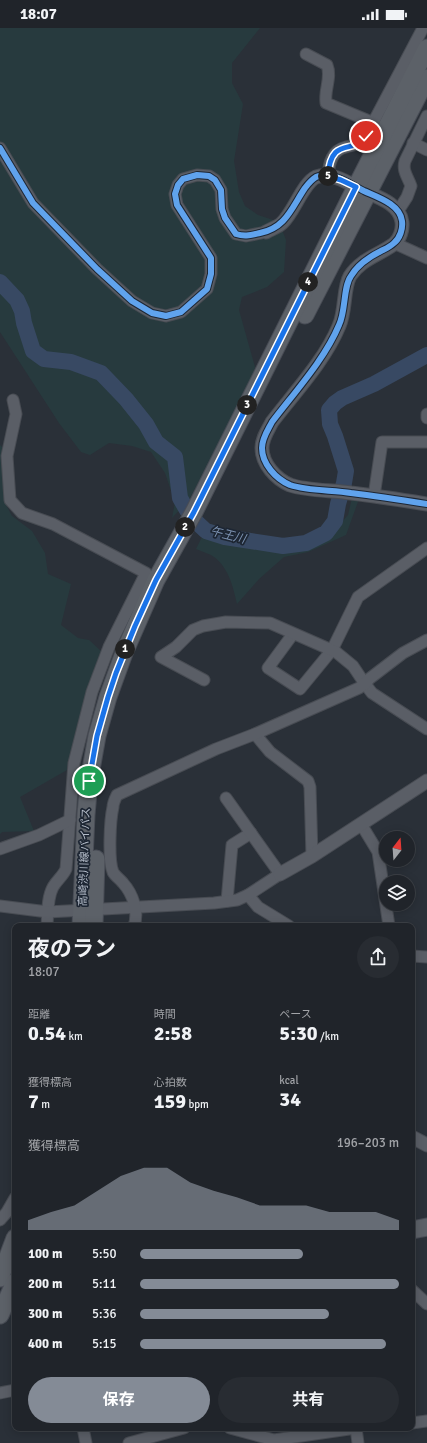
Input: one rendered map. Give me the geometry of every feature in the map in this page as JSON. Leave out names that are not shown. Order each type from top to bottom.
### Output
[{"type":"main road","name":"高崎渋川線バイパス","points":[[88,918],[98,797],[108,739],[125,676],[167,584],[362,190],[427,48]]},
{"type":"main road","name":"高崎渋川線バイパス","points":[[362,190],[427,78]]},
{"type":"main road","points":[[415,1229],[427,1227]]},
{"type":"main road","points":[[2,1267],[12,1245]]},
{"type":"main road","points":[[0,1317],[12,1289]]},
{"type":"main road","points":[[0,1317],[12,1315]]},
{"type":"street","points":[[328,176],[329,165],[335,153],[340,149],[355,145],[364,140],[423,28]]},
{"type":"street","points":[[306,54],[327,65],[329,71],[325,97],[326,103],[374,123]]},
{"type":"street","points":[[398,211],[407,197],[411,186],[403,166],[427,116]]},
{"type":"street","points":[[413,143],[427,150]]},
{"type":"street","points":[[0,148],[33,204],[97,269],[132,301],[152,313],[166,316],[181,312],[207,289],[211,274],[211,258],[177,205],[175,194],[178,185],[183,179],[197,175],[209,176],[215,180],[221,190],[222,209],[225,218],[236,234],[246,236],[266,232],[282,223],[311,180],[316,177],[328,176],[341,180],[384,200],[396,208],[402,221],[400,236],[394,243],[367,259],[351,276],[346,284],[346,299],[340,324],[330,346],[272,422],[265,434],[262,448],[266,462],[276,476],[290,485],[426,502]]},
{"type":"street","points":[[394,243],[427,258]]},
{"type":"street","points":[[13,400],[16,414],[7,456],[10,500],[16,508],[22,513],[53,524],[146,573],[109,646],[92,692],[74,763],[66,869],[53,888],[49,897],[47,923]]},
{"type":"street","points":[[426,414],[427,418]]},
{"type":"street","points":[[374,496],[382,442],[427,442]]},
{"type":"street","points":[[293,634],[268,668],[300,689],[332,650],[358,597],[427,548]]},
{"type":"street","points":[[204,680],[161,657],[176,647],[193,630],[214,623],[270,623],[336,652],[353,666],[372,693],[427,729]]},
{"type":"street","points":[[135,923],[136,908],[131,896],[123,882],[113,871],[111,852],[111,818],[113,805],[117,795],[216,749],[255,734],[359,688],[403,653],[427,640]]},
{"type":"street","points":[[255,734],[270,752],[308,781],[310,787],[312,856]]},
{"type":"street","points":[[0,906],[88,918],[136,908],[227,902],[237,900],[248,895],[280,874],[312,856],[427,781]]},
{"type":"street","points":[[226,798],[280,874]]},
{"type":"street","points":[[0,849],[39,835],[70,820]]},
{"type":"street","points":[[361,824],[378,852],[389,923]]},
{"type":"street","points":[[227,902],[232,845],[251,832]]},
{"type":"street","points":[[248,895],[258,907],[284,923]]},
{"type":"street","points":[[415,956],[427,957]]},
{"type":"street","points":[[415,1139],[427,1145]]},
{"type":"street","points":[[0,1220],[12,1203]]},
{"type":"street","points":[[415,1293],[427,1304]]},
{"type":"street","points":[[0,1393],[12,1391]]},
{"type":"street","points":[[415,1423],[427,1421]]},
{"type":"street","points":[[84,1431],[86,1443]]},
{"type":"street","points":[[129,1443],[173,1431]]},
{"type":"street","points":[[241,1431],[274,1440],[336,1431]]},
{"type":"street","points":[[356,1431],[358,1443]]},
{"type":"green space","points":[[0,28],[260,28],[232,63],[232,83],[243,104],[234,161],[239,192],[245,206],[258,215],[279,222],[286,240],[284,272],[267,287],[242,297],[239,310],[255,367],[253,380],[189,500],[172,518],[175,502],[165,473],[151,452],[132,446],[109,443],[90,455],[81,452],[59,423],[0,332]]},
{"type":"green space","points":[[0,445],[3,448],[5,503],[12,516],[32,531],[45,553],[48,574],[71,584],[61,625],[78,638],[89,640],[102,652],[86,697],[67,770],[20,797],[34,831],[2,832],[0,834]]},
{"type":"green space","points":[[352,498],[359,499],[346,535],[308,552],[284,557],[259,579],[237,604],[229,576],[222,564],[211,555],[196,549],[204,533],[226,541],[265,546],[284,548],[310,545],[331,534],[348,515]]},
{"type":"waterway","name":"午王川","points":[[0,282],[17,300],[22,311],[24,323],[33,351],[44,359],[71,362],[101,373],[126,399],[146,424],[156,442],[175,457],[180,498],[191,517],[206,531],[225,537],[283,546],[306,543],[326,533],[335,521],[346,471],[330,424],[329,410],[342,398],[374,384],[427,355]]},
{"type":"cycle path","points":[[0,148],[33,203],[97,269],[132,301],[152,313],[166,316],[181,312],[207,289],[211,274],[211,258],[177,205],[175,194],[178,185],[183,179],[197,175],[209,176],[215,180],[221,190],[222,209],[225,218],[236,234],[242,235],[260,233],[276,227],[287,216],[310,182],[316,177],[322,175],[328,175],[341,179],[393,206],[397,210],[402,221],[401,233],[391,246],[364,261],[351,276],[348,281],[343,313],[333,338],[317,363],[272,422],[263,441],[262,448],[264,460],[267,465],[275,475],[290,485],[427,504]]},
{"type":"route","points":[[89,781],[97,736],[108,697],[135,626],[156,580],[194,512],[356,187],[332,176],[328,176],[329,165],[332,158],[340,149],[360,143],[366,136]]}]
